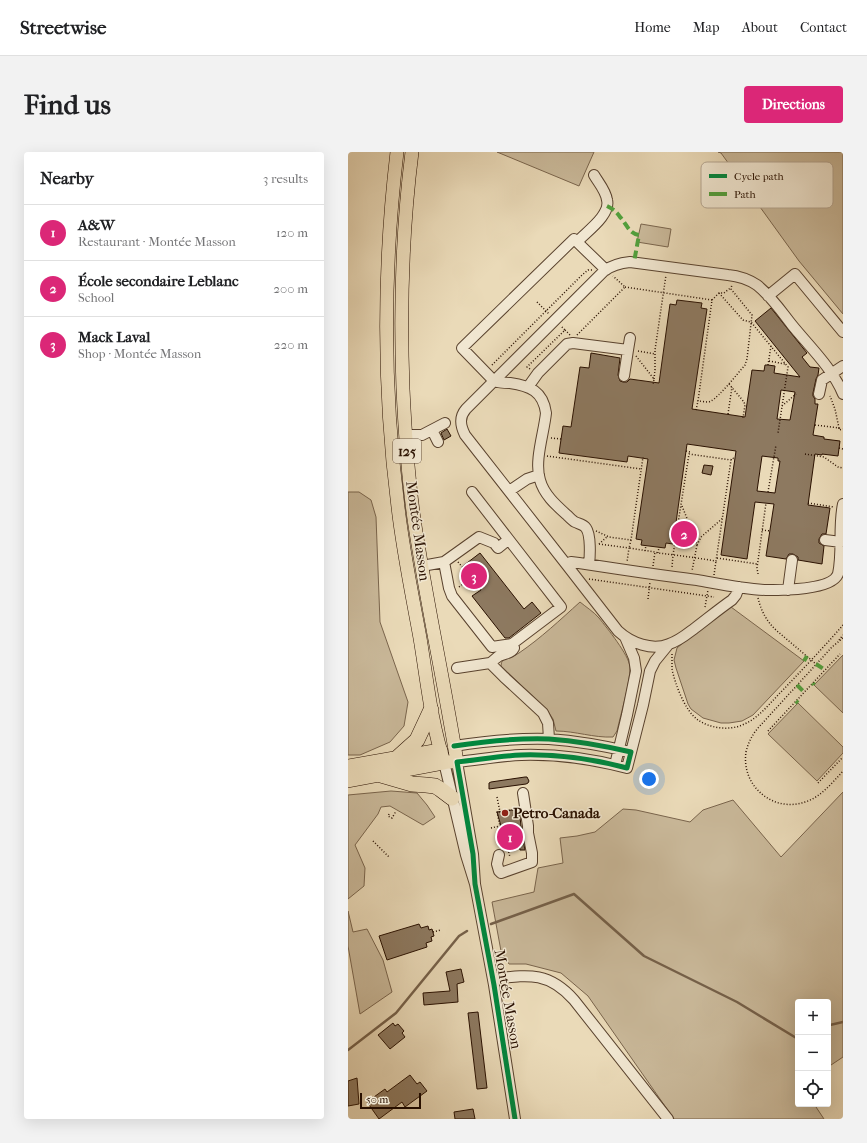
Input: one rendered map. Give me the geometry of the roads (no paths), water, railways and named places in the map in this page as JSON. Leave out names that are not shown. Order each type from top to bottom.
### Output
[{"type":"highway","points":[[396,759],[416,740],[431,710]]},
{"type":"highway","points":[[348,767],[396,759],[449,755]]},
{"type":"highway","points":[[348,780],[379,774],[449,755]]},
{"type":"highway","points":[[379,774],[412,784],[435,786],[440,788],[452,798]]},
{"type":"main road","name":"Montée Masson","points":[[396,152],[387,282],[386,336],[390,431],[401,528],[431,710],[449,755]]},
{"type":"main road","name":"Montée Masson","points":[[412,152],[404,231],[402,303],[402,363],[406,435],[414,512],[449,755]]},
{"type":"street","points":[[577,242],[604,215],[607,208],[608,200],[594,175]]},
{"type":"street","points":[[589,564],[590,548],[586,528],[575,522],[549,497],[540,482],[539,460],[545,418],[543,401],[537,393],[528,387],[494,380],[462,348],[574,239],[605,272]]},
{"type":"street","points":[[739,587],[732,600],[683,638],[668,645],[644,645],[633,642],[625,637],[616,629],[465,434],[461,425],[461,416],[463,412],[605,272],[617,264],[630,262],[740,277],[750,281],[768,296],[832,374],[843,394]]},
{"type":"street","points":[[768,296],[795,274],[843,332]]},
{"type":"street","points":[[624,376],[630,338]]},
{"type":"street","points":[[528,387],[538,373],[569,344],[578,343],[628,350]]},
{"type":"street","points":[[824,395],[822,380],[843,366]]},
{"type":"street","points":[[406,435],[422,434],[446,423]]},
{"type":"street","points":[[432,430],[438,442]]},
{"type":"street","points":[[509,491],[527,479],[539,475]]},
{"type":"street","points":[[444,562],[452,596],[492,647],[512,644],[561,607],[472,492]]},
{"type":"street","points":[[566,564],[574,562],[670,576],[690,580],[710,587],[788,590],[817,586],[826,584],[837,578],[842,547],[840,525],[843,504]]},
{"type":"street","points":[[422,566],[444,562],[479,537],[494,543],[498,548],[508,540]]},
{"type":"street","points":[[825,540],[842,547]]},
{"type":"street","points":[[788,590],[792,560]]},
{"type":"street","points":[[615,765],[636,671],[634,658],[625,637]]},
{"type":"street","points":[[457,668],[490,663],[499,656],[511,653],[514,648],[512,644]]},
{"type":"street","points":[[449,755],[539,755],[570,757],[628,768],[650,671],[655,661],[668,645]]},
{"type":"street","points":[[490,663],[543,713],[548,723],[549,739]]},
{"type":"street","points":[[449,755],[506,740],[549,739],[631,752]]},
{"type":"street","name":"Montée Masson","points":[[449,755],[452,798],[466,855],[475,884],[493,979],[515,1119]]},
{"type":"street","name":"Montée Masson","points":[[449,755],[473,854],[475,884]]},
{"type":"street","points":[[499,855],[497,864],[499,871],[502,873],[532,862],[523,793]]},
{"type":"street","points":[[493,979],[521,976],[535,977],[550,981],[564,989],[668,1119]]},
{"type":"waterway","points":[[491,924],[574,894],[644,956],[737,1002],[795,1037]]},
{"type":"waterway","points":[[348,1050],[396,1013],[459,936],[467,931]]},
{"type":"waterway","points":[[831,1025],[843,1022]]},
{"type":"place","name":"École secondaire Leblanc","points":[[684,534]]},
{"type":"place","name":"Mack Laval","points":[[474,576]]},
{"type":"place","name":"Petro-Canada","points":[[505,813]]},
{"type":"place","name":"A&W","points":[[510,837]]}]
